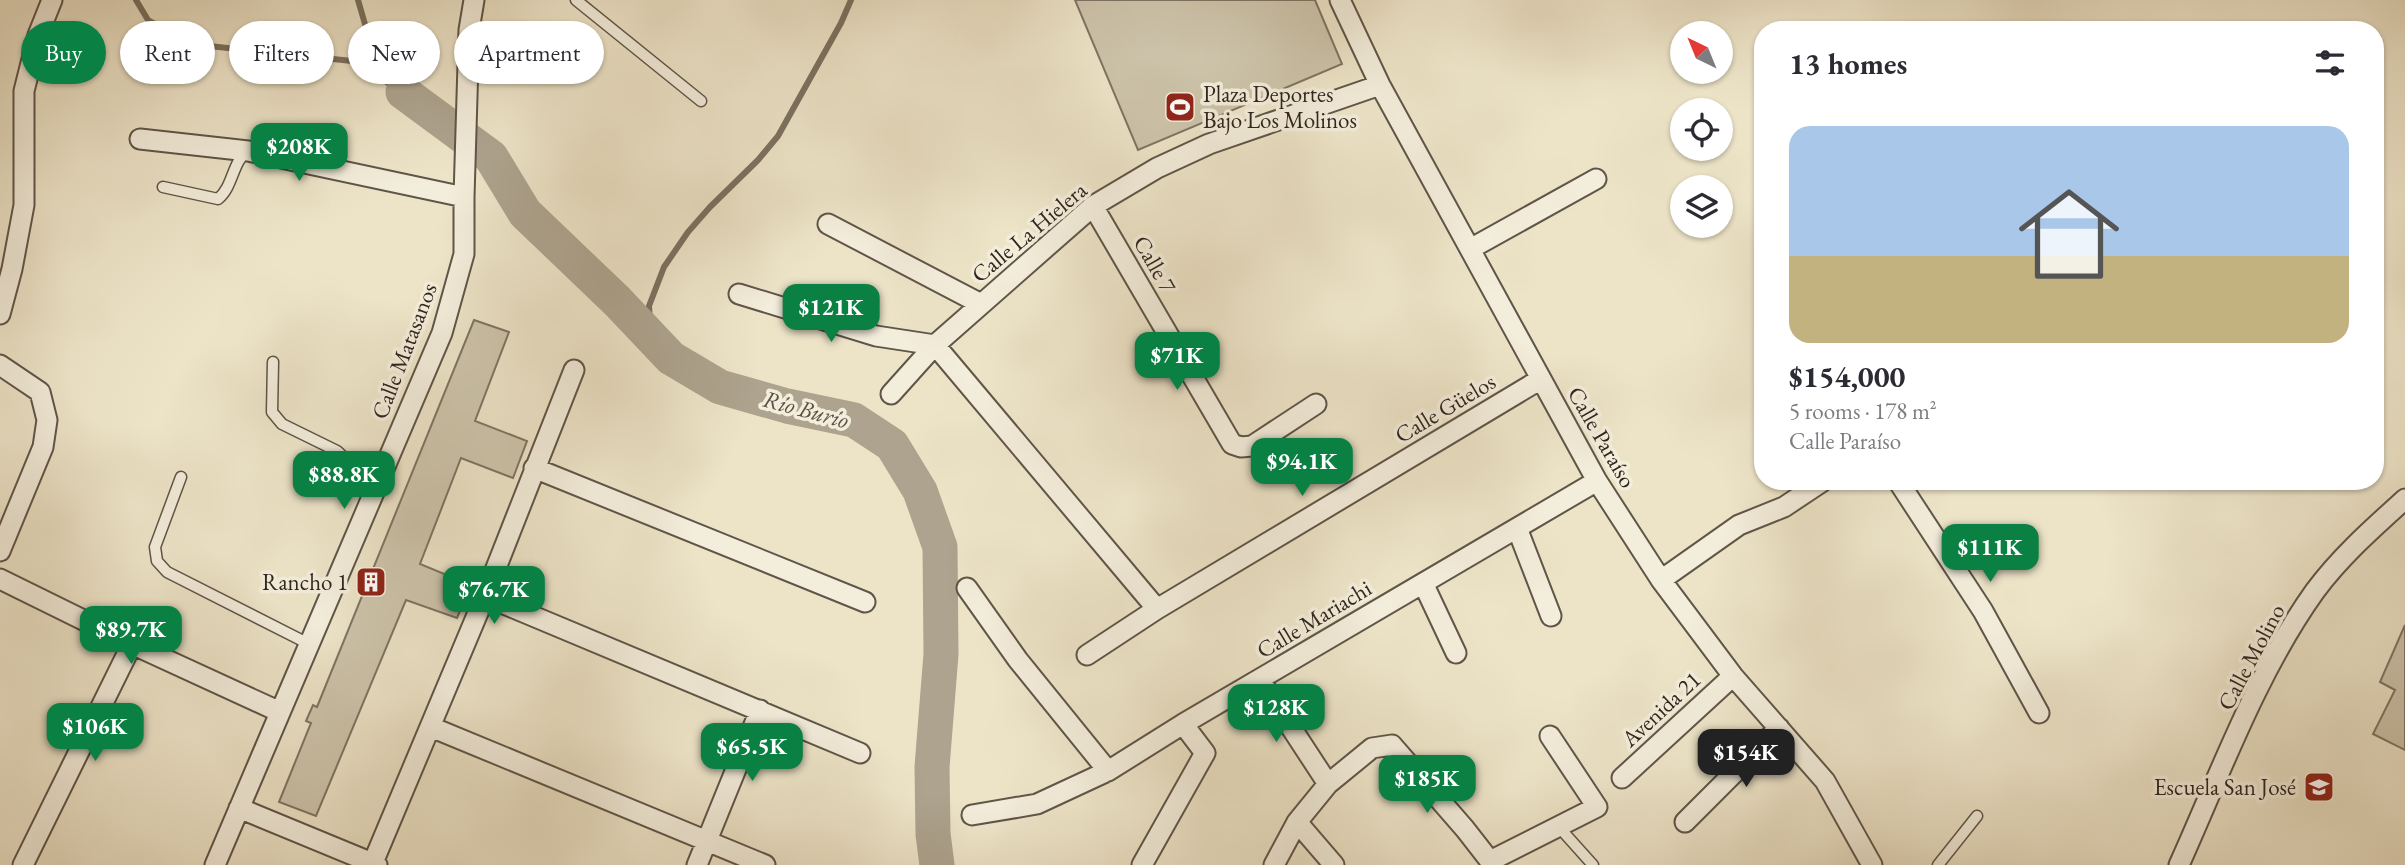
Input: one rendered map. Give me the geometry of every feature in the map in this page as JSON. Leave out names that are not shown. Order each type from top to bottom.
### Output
[{"type":"street","points":[[0,314],[24,205],[24,91],[38,35],[51,0]]},
{"type":"street","name":"Calle Matasanos","points":[[215,865],[442,333],[452,302],[464,254],[469,30],[474,0]]},
{"type":"street","name":"Calle Paraíso","points":[[1340,0],[1380,85],[1597,481],[1661,580],[1733,676],[1825,781],[1872,865]]},
{"type":"street","name":"Calle La Hielera","points":[[891,394],[935,345],[1093,206],[1157,168],[1209,144],[1380,85]]},
{"type":"street","points":[[140,139],[247,151],[464,197]]},
{"type":"street","points":[[1471,249],[1596,179]]},
{"type":"street","name":"Calle 7","points":[[1093,206],[1232,444],[1252,446],[1316,404]]},
{"type":"street","points":[[828,224],[981,304]]},
{"type":"street","points":[[739,294],[876,335],[935,345],[1157,609]]},
{"type":"street","points":[[0,365],[40,392],[47,420],[43,447],[0,551]]},
{"type":"street","points":[[239,807],[374,864],[485,596],[574,370]]},
{"type":"street","name":"Calle Güelos","points":[[1087,655],[1157,609],[1541,379]]},
{"type":"street","points":[[534,468],[865,602]]},
{"type":"street","name":"Calle Mariachi","points":[[972,815],[1037,804],[1108,771],[1183,724],[1597,481]]},
{"type":"street","points":[[1661,580],[1739,525],[1784,507],[1810,490]]},
{"type":"street","points":[[1904,490],[1983,611],[2039,713]]},
{"type":"street","name":"Calle Molino","points":[[2179,865],[2265,673],[2315,592],[2352,546],[2405,499]]},
{"type":"street","points":[[1517,528],[1551,616]]},
{"type":"street","points":[[0,579],[280,712]]},
{"type":"street","points":[[1423,583],[1456,653]]},
{"type":"street","points":[[967,587],[1017,660],[1108,771]]},
{"type":"street","points":[[485,596],[860,752]]},
{"type":"street","points":[[23,865],[132,644]]},
{"type":"street","name":"Avenida 21","points":[[1622,778],[1733,676]]},
{"type":"street","points":[[1260,680],[1328,785]]},
{"type":"street","points":[[697,865],[760,710]]},
{"type":"street","points":[[1142,865],[1205,752],[1183,724]]},
{"type":"street","points":[[431,727],[765,865]]},
{"type":"street","points":[[1685,822],[1779,728]]},
{"type":"street","points":[[1274,865],[1297,822],[1328,785],[1372,748],[1392,746],[1490,861],[1597,807],[1550,736]]},
{"type":"street","points":[[1297,822],[1335,865]]},
{"type":"lane","points":[[576,0],[701,101]]},
{"type":"lane","points":[[163,187],[218,199],[224,194],[237,162],[247,151]]},
{"type":"lane","points":[[273,362],[272,412],[282,424],[337,451],[374,491]]},
{"type":"lane","points":[[181,477],[155,547],[157,561],[167,572],[309,644]]},
{"type":"lane","points":[[1938,865],[1977,816]]},
{"type":"lane","points":[[1558,826],[1593,865]]},
{"type":"shaded area","name":"Plaza Deportes Bajo Los Molinos","points":[[1075,0],[1315,0],[1342,64],[1138,150]]},
{"type":"shaded area","points":[[474,320],[509,332],[475,421],[527,441],[513,478],[461,458],[420,564],[471,585],[457,618],[406,600],[316,816],[279,802],[311,723],[306,721],[313,705],[317,707]]},
{"type":"shaded area","points":[[2405,625],[2405,750],[2373,734],[2395,690],[2380,682]]},
{"type":"waterway","points":[[136,0],[148,20],[190,44],[352,61],[403,92]]},
{"type":"waterway","points":[[358,0],[369,38],[402,90]]},
{"type":"waterway","points":[[651,337],[649,306],[664,267],[688,232],[778,136],[851,0]]},
{"type":"waterway","name":"Río Burío","points":[[403,92],[491,157],[525,213],[617,301],[671,358],[720,387],[787,406],[854,420],[892,445],[920,491],[940,547],[941,654],[932,767],[933,834],[937,865]]},
{"type":"place","name":"Plaza Deportes Bajo Los Molinos","points":[[1180,107]]},
{"type":"place","name":"Rancho 1","points":[[371,582]]},
{"type":"place","name":"Escuela San José","points":[[2319,787]]}]
